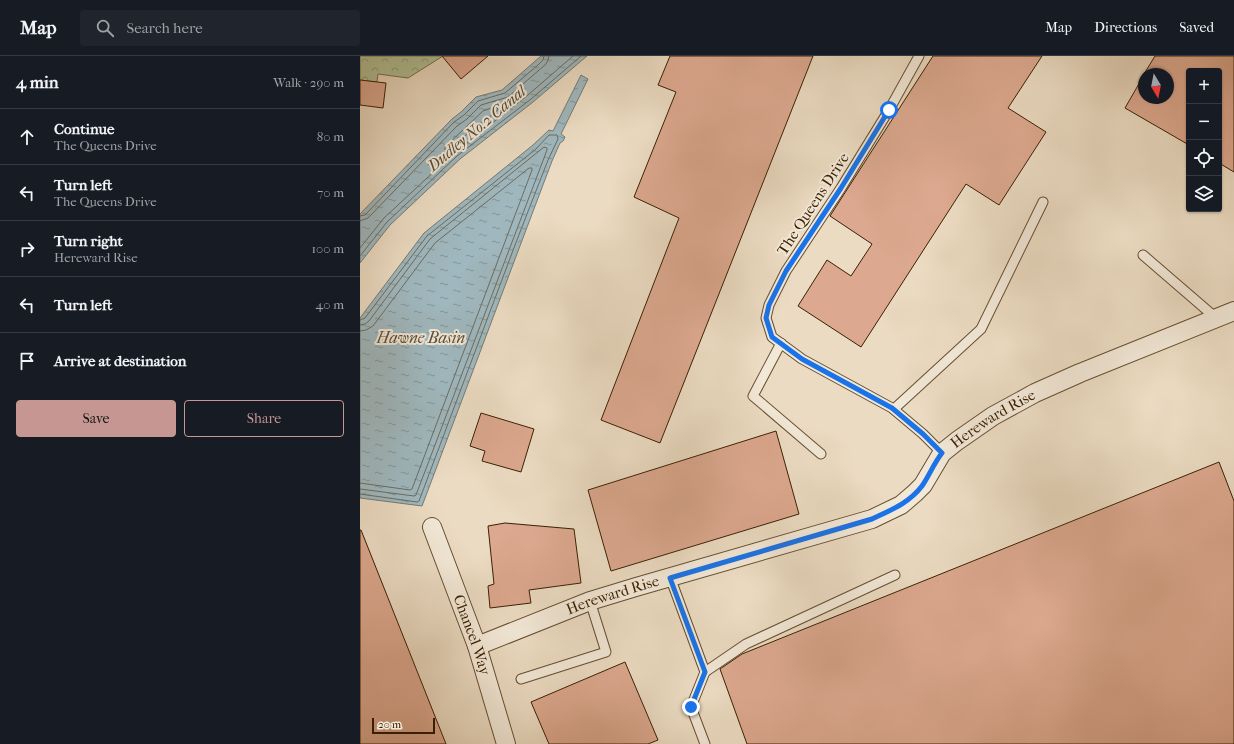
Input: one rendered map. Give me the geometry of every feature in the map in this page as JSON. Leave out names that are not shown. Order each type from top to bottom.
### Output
[{"type":"street","name":"Hereward Rise","points":[[477,646],[590,602],[872,519],[901,505],[915,494],[942,453],[993,416],[1035,393],[1107,362],[1234,311]]},
{"type":"street","name":"Chancel Way","points":[[432,527],[477,646],[506,744]]},
{"type":"lane","name":"The Queens Drive","points":[[919,56],[889,110],[849,175],[786,271],[769,305],[766,318],[772,337],[802,359],[894,409],[942,453]]},
{"type":"lane","points":[[894,409],[981,329],[1043,202]]},
{"type":"lane","points":[[1143,255],[1216,318]]},
{"type":"lane","points":[[781,343],[754,396],[821,454]]},
{"type":"lane","points":[[705,744],[691,707],[705,672],[746,644],[895,575]]},
{"type":"lane","points":[[670,578],[705,672]]},
{"type":"lane","points":[[521,679],[606,652],[590,602]]},
{"type":"green space","points":[[360,56],[443,56],[408,78],[378,74],[377,82],[360,80]]},
{"type":"water","name":"Dudley No.2 Canal","points":[[541,56],[587,56],[533,102],[460,159],[390,225],[360,263],[360,214],[452,119],[476,97],[502,90]]},
{"type":"water","name":"Hawne Basin","points":[[581,75],[588,79],[561,134],[565,137],[560,143],[552,161],[422,506],[360,498],[360,318],[424,233],[533,145],[549,130],[553,131]]},
{"type":"building","points":[[442,56],[488,56],[461,79]]},
{"type":"building","points":[[670,56],[813,56],[660,443],[601,420],[679,218],[634,197],[676,92],[658,85]]},
{"type":"building","points":[[933,56],[1042,56],[1008,108],[1046,132],[999,205],[966,184],[861,347],[798,306],[827,260],[851,276],[872,244],[830,216]]},
{"type":"building","points":[[1155,56],[1234,56],[1234,172],[1222,165],[1222,68],[1186,68],[1186,143],[1125,108],[1138,85],[1138,104],[1174,104],[1174,68],[1148,68]]},
{"type":"building","points":[[360,80],[386,83],[383,108],[360,105]]},
{"type":"building","points":[[481,413],[534,429],[521,472],[482,461],[485,451],[470,446]]},
{"type":"building","points":[[776,431],[799,514],[611,571],[588,490]]},
{"type":"building","points":[[1219,462],[1234,501],[1234,744],[747,744],[720,669],[742,654]]},
{"type":"building","points":[[505,523],[574,529],[581,583],[529,590],[531,603],[490,608],[488,586],[494,584],[488,526]]},
{"type":"building","points":[[361,530],[446,744],[360,744]]},
{"type":"building","points":[[625,662],[658,740],[648,744],[549,744],[531,702]]},
{"type":"route","points":[[691,707],[705,672],[670,578],[826,531],[872,519],[901,505],[915,494],[942,453],[923,434],[892,408],[802,359],[772,337],[766,318],[769,305],[786,271],[801,246],[841,188],[889,110]]}]
